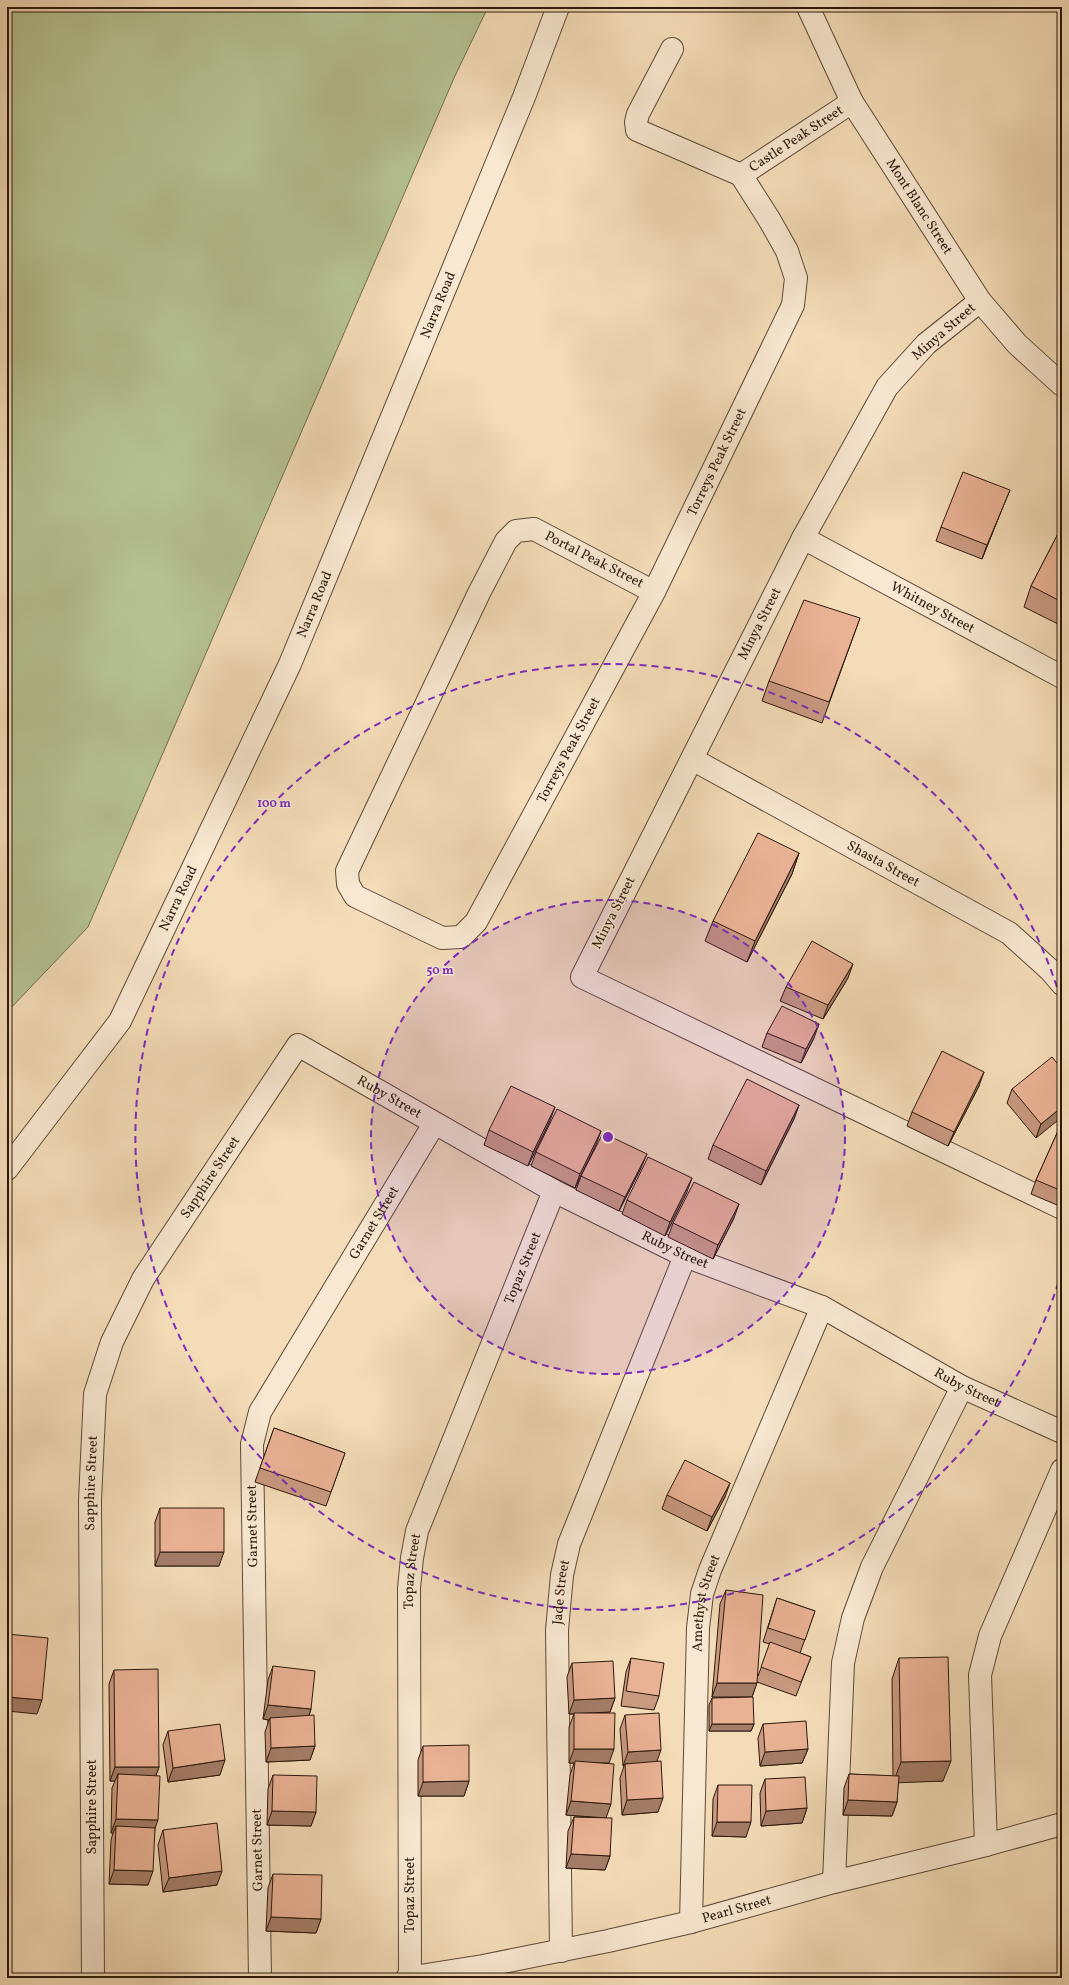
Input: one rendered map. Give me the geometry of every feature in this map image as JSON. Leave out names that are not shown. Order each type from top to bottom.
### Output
[{"type":"street","name":"Narra Road","points":[[7,1169],[120,1021],[290,664],[524,97],[558,7]]},
{"type":"street","name":"Mont Blanc Street","points":[[808,7],[852,102],[980,301],[1017,344],[1062,385]]},
{"type":"street","points":[[672,49],[638,114],[636,122],[637,130],[741,175]]},
{"type":"street","name":"Castle Peak Street","points":[[741,175],[852,102]]},
{"type":"street","name":"Torreys Peak Street","points":[[534,529],[516,531],[506,541],[479,593],[347,871],[348,884],[355,896],[442,938],[461,936],[476,922],[654,592],[793,305],[796,278],[787,251],[741,175]]},
{"type":"street","name":"Minya Street","points":[[980,301],[926,344],[887,387],[803,538],[582,977],[1062,1208]]},
{"type":"street","name":"Portal Peak Street","points":[[534,529],[654,592]]},
{"type":"street","name":"Whitney Street","points":[[803,538],[1062,677]]},
{"type":"street","name":"Shasta Street","points":[[692,759],[1009,933],[1050,970],[1062,984]]},
{"type":"street","name":"Ruby Street","points":[[298,1045],[434,1124],[554,1191],[685,1256],[822,1307],[962,1386],[1062,1432]]},
{"type":"street","name":"Sapphire Street","points":[[93,1978],[90,1500],[95,1394],[112,1342],[143,1279],[298,1045]]},
{"type":"street","name":"Garnet Street","points":[[260,1978],[252,1444],[260,1412],[434,1124]]},
{"type":"street","name":"Topaz Street","points":[[410,1978],[409,1588],[412,1558],[417,1531],[554,1191]]},
{"type":"street","name":"Jade Street","points":[[561,1951],[556,1630],[562,1574],[569,1544],[685,1256]]},
{"type":"street","name":"Amethyst Street","points":[[691,1922],[698,1628],[702,1594],[710,1570],[822,1307]]},
{"type":"street","points":[[834,1882],[844,1663],[853,1618],[872,1567],[962,1386]]},
{"type":"street","points":[[986,1845],[980,1675],[990,1636],[1062,1470]]},
{"type":"street","name":"Pearl Street","points":[[407,1978],[561,1951],[691,1922],[834,1882],[986,1845],[1062,1824]]},
{"type":"green space","points":[[7,7],[488,7],[454,78],[88,927],[7,1012]]},
{"type":"building","points":[[963,472],[1010,490],[987,545],[941,527]]},
{"type":"building","points":[[1062,526],[1062,602],[1031,586]]},
{"type":"building","points":[[804,600],[860,618],[829,702],[769,681]]},
{"type":"building","points":[[758,833],[799,853],[755,941],[713,921]]},
{"type":"building","points":[[812,941],[853,964],[828,1005],[786,987]]},
{"type":"building","points":[[782,1006],[819,1024],[806,1049],[767,1033]]},
{"type":"building","points":[[942,1051],[984,1072],[954,1132],[912,1112]]},
{"type":"building","points":[[1052,1057],[1062,1069],[1062,1107],[1041,1124],[1012,1089]]},
{"type":"building","points":[[747,1079],[799,1105],[766,1171],[713,1145]]},
{"type":"building","points":[[511,1086],[555,1107],[533,1152],[489,1130]]},
{"type":"building","points":[[557,1109],[601,1131],[580,1174],[536,1152]]},
{"type":"building","points":[[1062,1122],[1062,1191],[1036,1180]]},
{"type":"building","points":[[603,1133],[647,1154],[625,1197],[581,1176]]},
{"type":"building","points":[[648,1157],[692,1178],[670,1222],[627,1200]]},
{"type":"building","points":[[694,1182],[739,1204],[718,1245],[673,1223]]},
{"type":"building","points":[[274,1428],[345,1453],[331,1492],[260,1468]]},
{"type":"building","points":[[685,1460],[730,1483],[712,1517],[667,1495]]},
{"type":"building","points":[[160,1508],[224,1508],[224,1552],[160,1552]]},
{"type":"building","points":[[726,1590],[763,1595],[757,1683],[717,1683]]},
{"type":"building","points":[[777,1598],[815,1611],[805,1640],[768,1628]]},
{"type":"building","points":[[7,1634],[48,1638],[42,1700],[7,1697]]},
{"type":"building","points":[[770,1642],[811,1657],[801,1682],[761,1667]]},
{"type":"building","points":[[948,1657],[951,1761],[901,1762],[899,1658]]},
{"type":"building","points":[[631,1658],[664,1663],[659,1696],[626,1691]]},
{"type":"building","points":[[613,1661],[615,1698],[574,1700],[572,1663]]},
{"type":"building","points":[[273,1666],[315,1671],[311,1709],[268,1705]]},
{"type":"building","points":[[158,1669],[159,1767],[115,1767],[114,1670]]},
{"type":"building","points":[[753,1697],[754,1724],[712,1724],[712,1698]]},
{"type":"building","points":[[574,1713],[615,1713],[614,1749],[574,1749]]},
{"type":"building","points":[[659,1713],[661,1750],[628,1752],[625,1715]]},
{"type":"building","points":[[314,1715],[315,1746],[271,1748],[270,1718]]},
{"type":"building","points":[[806,1721],[808,1749],[765,1752],[763,1724]]},
{"type":"building","points":[[220,1724],[225,1760],[173,1768],[168,1731]]},
{"type":"building","points":[[469,1745],[469,1781],[423,1782],[423,1746]]},
{"type":"building","points":[[575,1761],[614,1764],[611,1804],[571,1801]]},
{"type":"building","points":[[661,1761],[663,1798],[627,1800],[625,1764]]},
{"type":"building","points":[[118,1774],[160,1776],[158,1820],[116,1819]]},
{"type":"building","points":[[849,1774],[899,1776],[897,1802],[848,1800]]},
{"type":"building","points":[[273,1775],[317,1776],[316,1812],[272,1811]]},
{"type":"building","points":[[805,1777],[807,1808],[766,1811],[765,1779]]},
{"type":"building","points":[[718,1785],[752,1785],[751,1822],[717,1822]]},
{"type":"building","points":[[574,1817],[612,1818],[610,1856],[571,1854]]},
{"type":"building","points":[[217,1823],[222,1871],[169,1878],[163,1830]]},
{"type":"building","points":[[116,1826],[155,1828],[153,1871],[114,1870]]},
{"type":"building","points":[[273,1874],[322,1875],[321,1919],[271,1917]]}]
